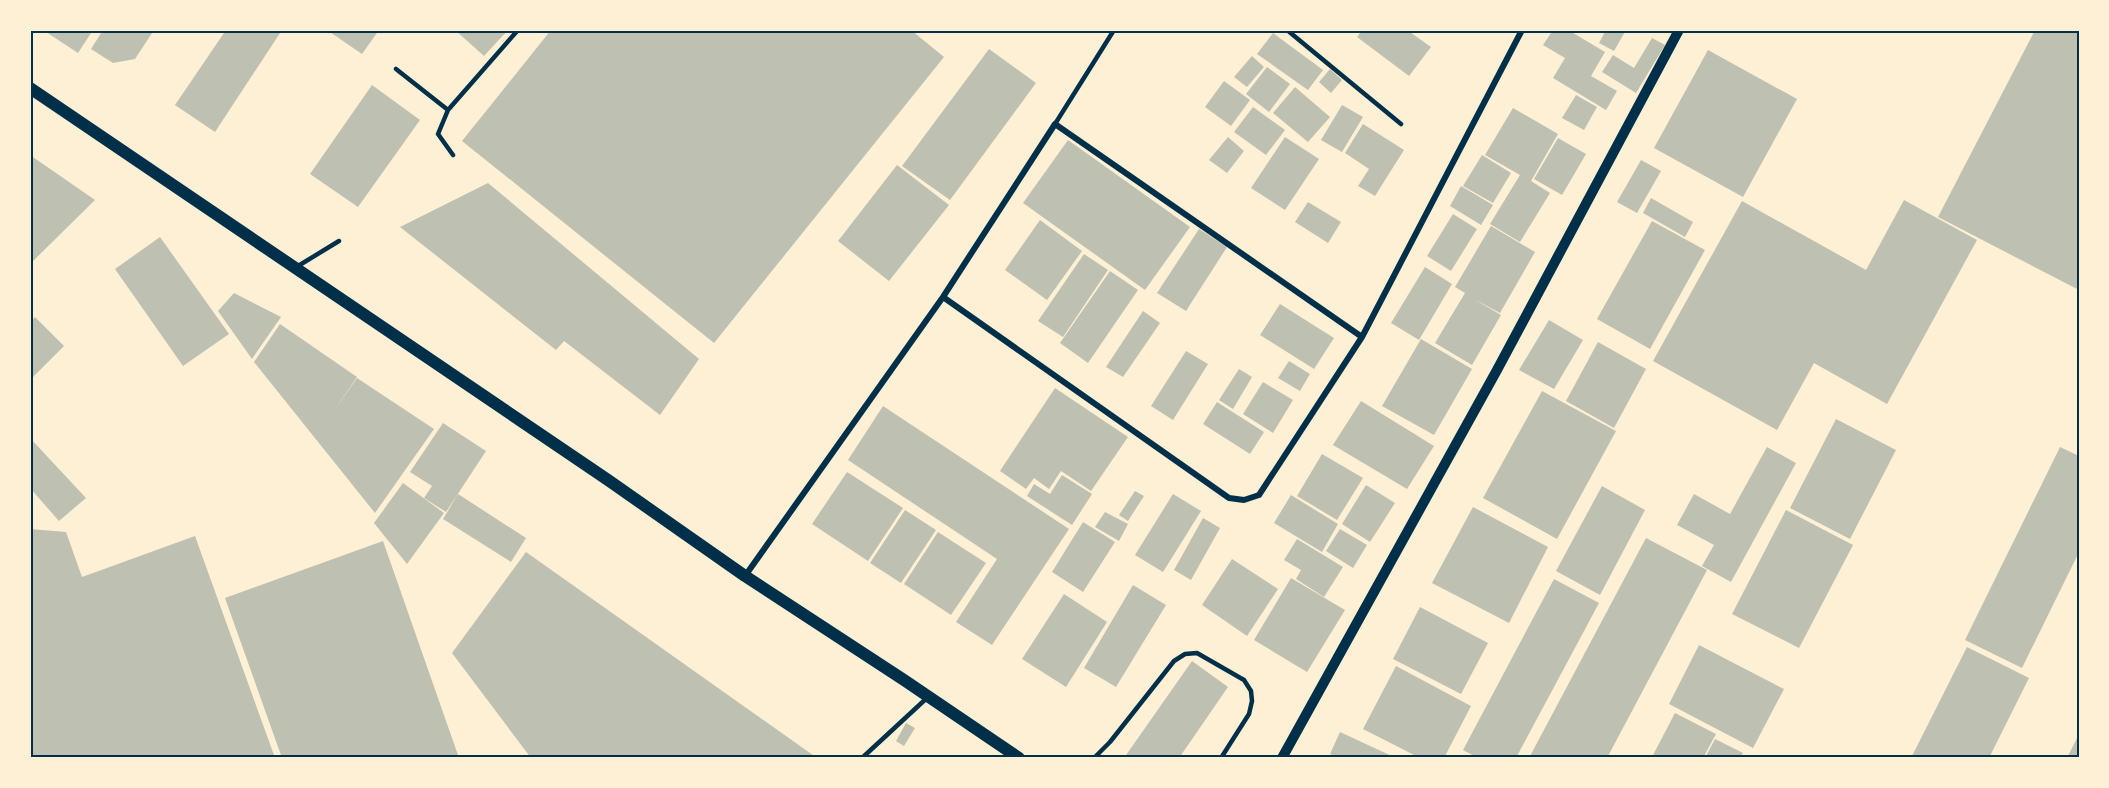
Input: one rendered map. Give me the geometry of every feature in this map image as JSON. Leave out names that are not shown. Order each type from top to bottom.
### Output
[{"type":"main road","points":[[30,88],[1012,756]]},
{"type":"street","points":[[943,297],[1229,498],[1244,501],[1259,495],[1362,337],[1522,30]]},
{"type":"street","points":[[1282,758],[1497,370],[1679,30]]},
{"type":"street","points":[[745,576],[943,297],[1054,124],[1362,337]]},
{"type":"lane","points":[[453,155],[438,134],[448,110],[518,30]]},
{"type":"lane","points":[[1054,124],[1114,30]]},
{"type":"lane","points":[[1287,30],[1401,124]]},
{"type":"lane","points":[[396,69],[448,110]]},
{"type":"lane","points":[[296,267],[339,241]]},
{"type":"lane","points":[[1094,758],[1110,742],[1174,661],[1185,654],[1197,653],[1244,680],[1251,691],[1249,714],[1221,758]]},
{"type":"lane","points":[[862,758],[928,697]]},
{"type":"building","points":[[43,30],[93,30],[78,53]]},
{"type":"building","points":[[103,30],[154,30],[135,59],[113,63],[91,49]]},
{"type":"building","points":[[226,30],[282,30],[215,132],[175,105]]},
{"type":"building","points":[[327,30],[379,30],[362,54]]},
{"type":"building","points":[[455,30],[508,30],[484,56]]},
{"type":"building","points":[[551,30],[911,30],[944,57],[714,343],[462,141]]},
{"type":"building","points":[[1362,30],[1407,30],[1431,47],[1409,76],[1357,37]]},
{"type":"building","points":[[1553,30],[1568,30],[1605,52],[1591,76],[1617,91],[1606,110],[1553,78],[1565,58],[1543,45]]},
{"type":"building","points":[[1606,30],[1626,30],[1614,51],[1599,43]]},
{"type":"building","points":[[2035,30],[2079,30],[2079,290],[1938,217]]},
{"type":"building","points":[[1273,33],[1323,70],[1308,90],[1257,54]]},
{"type":"building","points":[[1652,38],[1665,45],[1636,93],[1602,72],[1613,55],[1634,68]]},
{"type":"building","points":[[989,49],[1036,83],[950,200],[902,166]]},
{"type":"building","points":[[1708,50],[1797,99],[1743,197],[1654,148]]},
{"type":"building","points":[[1252,56],[1264,67],[1247,87],[1234,77]]},
{"type":"building","points":[[1267,67],[1290,84],[1269,112],[1246,94]]},
{"type":"building","points":[[1330,69],[1342,80],[1331,93],[1319,82]]},
{"type":"building","points":[[1224,81],[1250,100],[1231,126],[1205,107]]},
{"type":"building","points":[[372,85],[420,120],[358,207],[310,174]]},
{"type":"building","points":[[1295,87],[1330,117],[1308,142],[1273,113]]},
{"type":"building","points":[[1576,95],[1597,107],[1584,130],[1562,118]]},
{"type":"building","points":[[1342,105],[1363,117],[1342,152],[1321,140]]},
{"type":"building","points":[[1253,107],[1285,130],[1266,155],[1234,132]]},
{"type":"building","points":[[1513,108],[1558,134],[1531,181],[1550,193],[1520,242],[1490,224],[1520,175],[1485,155]]},
{"type":"building","points":[[1363,124],[1404,150],[1375,196],[1358,186],[1369,169],[1345,153]]},
{"type":"building","points":[[1228,137],[1244,151],[1227,173],[1209,160]]},
{"type":"building","points":[[1285,137],[1319,159],[1285,210],[1251,188]]},
{"type":"building","points":[[1558,138],[1586,154],[1562,195],[1534,179]]},
{"type":"building","points":[[1068,140],[1190,227],[1145,290],[1023,203]]},
{"type":"building","points":[[30,155],[95,200],[30,264]]},
{"type":"building","points":[[1482,155],[1511,173],[1493,203],[1463,186]]},
{"type":"building","points":[[1641,160],[1661,171],[1637,213],[1617,202]]},
{"type":"building","points":[[897,165],[949,205],[889,281],[838,241]]},
{"type":"building","points":[[488,183],[699,359],[660,415],[564,341],[556,350],[400,227]]},
{"type":"building","points":[[1461,186],[1493,205],[1481,225],[1450,206]]},
{"type":"building","points":[[1651,198],[1693,222],[1685,237],[1643,213]]},
{"type":"building","points":[[1904,200],[1977,240],[1887,404],[1814,363],[1777,430],[1653,361],[1742,201],[1866,270]]},
{"type":"building","points":[[1308,202],[1341,222],[1328,243],[1295,222]]},
{"type":"building","points":[[1453,214],[1477,229],[1451,271],[1427,256]]},
{"type":"building","points":[[1040,220],[1082,251],[1047,300],[1005,270]]},
{"type":"building","points":[[1652,221],[1705,250],[1650,349],[1597,319]]},
{"type":"building","points":[[1491,226],[1535,252],[1500,313],[1474,299],[1501,315],[1472,365],[1435,343],[1465,293],[1455,287]]},
{"type":"building","points":[[1199,229],[1227,247],[1186,311],[1157,293]]},
{"type":"building","points":[[160,237],[229,334],[183,366],[115,269]]},
{"type":"building","points":[[1084,254],[1108,270],[1063,337],[1038,321]]},
{"type":"building","points":[[1425,267],[1452,284],[1419,340],[1391,323]]},
{"type":"building","points":[[1110,271],[1138,290],[1088,363],[1060,343]]},
{"type":"building","points":[[234,293],[281,317],[252,359],[218,311]]},
{"type":"building","points":[[1280,304],[1334,338],[1314,369],[1260,335]]},
{"type":"building","points":[[1143,311],[1160,323],[1123,377],[1106,367]]},
{"type":"building","points":[[35,317],[64,346],[30,380],[30,322]]},
{"type":"building","points":[[1549,320],[1583,340],[1554,389],[1519,370]]},
{"type":"building","points":[[280,324],[357,377],[333,412],[357,378],[434,429],[375,513],[254,362]]},
{"type":"building","points":[[1421,339],[1472,369],[1434,435],[1382,406]]},
{"type":"building","points":[[1598,342],[1646,369],[1614,428],[1566,401]]},
{"type":"building","points":[[1186,351],[1208,364],[1173,420],[1151,406]]},
{"type":"building","points":[[1289,361],[1310,374],[1300,391],[1278,378]]},
{"type":"building","points":[[1239,369],[1252,377],[1233,409],[1219,400]]},
{"type":"building","points":[[1263,382],[1293,400],[1273,433],[1243,414]]},
{"type":"building","points":[[1055,388],[1128,437],[1091,491],[1061,471],[1049,489],[1034,478],[1026,489],[1000,471]]},
{"type":"building","points":[[1542,391],[1616,431],[1557,539],[1483,498]]},
{"type":"building","points":[[1361,401],[1434,446],[1407,489],[1333,445]]},
{"type":"building","points":[[1217,402],[1264,432],[1250,454],[1203,424]]},
{"type":"building","points":[[883,406],[1069,529],[992,645],[956,622],[997,559],[848,460]]},
{"type":"building","points":[[1836,419],[1896,450],[1850,539],[1790,508]]},
{"type":"building","points":[[443,423],[486,451],[446,512],[424,498],[432,486],[410,472]]},
{"type":"building","points":[[30,438],[86,498],[59,521],[30,488]]},
{"type":"building","points":[[1767,447],[1796,463],[1731,582],[1702,566],[1714,545],[1677,525],[1694,494],[1730,514]]},
{"type":"building","points":[[2060,447],[2079,456],[2079,552],[2022,668],[1965,640]]},
{"type":"building","points":[[1322,454],[1363,478],[1337,520],[1297,496]]},
{"type":"building","points":[[847,472],[903,508],[868,561],[812,524]]},
{"type":"building","points":[[1062,475],[1092,494],[1072,525],[1027,496],[1034,484],[1050,494]]},
{"type":"building","points":[[403,483],[444,513],[407,564],[374,523]]},
{"type":"building","points":[[1366,485],[1395,503],[1370,542],[1342,524]]},
{"type":"building","points":[[1602,486],[1645,510],[1600,595],[1556,571]]},
{"type":"building","points":[[1135,491],[1144,496],[1128,521],[1119,515]]},
{"type":"building","points":[[458,494],[526,538],[511,562],[443,519]]},
{"type":"building","points":[[1173,494],[1201,511],[1163,572],[1135,555]]},
{"type":"building","points":[[1291,495],[1338,524],[1322,552],[1274,523]]},
{"type":"building","points":[[1473,507],[1548,547],[1509,623],[1432,583]]},
{"type":"building","points":[[905,510],[936,530],[901,583],[870,563]]},
{"type":"building","points":[[1786,510],[1853,545],[1799,648],[1732,614]]},
{"type":"building","points":[[1105,512],[1128,524],[1119,541],[1095,527]]},
{"type":"building","points":[[1203,518],[1220,528],[1191,580],[1174,570]]},
{"type":"building","points":[[1083,522],[1115,542],[1083,592],[1052,572]]},
{"type":"building","points":[[30,529],[66,532],[82,577],[195,536],[275,758],[30,758]]},
{"type":"building","points":[[1340,529],[1367,545],[1353,568],[1326,551]]},
{"type":"building","points":[[938,532],[986,563],[951,615],[904,584]]},
{"type":"building","points":[[1646,538],[1707,570],[1607,758],[1529,758]]},
{"type":"building","points":[[1297,539],[1343,567],[1324,597],[1296,579],[1301,570],[1284,560]]},
{"type":"building","points":[[383,541],[459,758],[282,758],[225,598]]},
{"type":"building","points":[[526,552],[817,758],[531,758],[452,653]]},
{"type":"building","points":[[1232,559],[1278,589],[1247,636],[1202,605]]},
{"type":"building","points":[[1291,578],[1345,610],[1307,672],[1254,640]]},
{"type":"building","points":[[1554,579],[1599,603],[1516,758],[1478,758],[1463,750]]},
{"type":"building","points":[[1133,585],[1166,605],[1116,687],[1084,668]]},
{"type":"building","points":[[1064,594],[1107,622],[1066,687],[1022,659]]},
{"type":"building","points":[[1420,607],[1488,643],[1461,694],[1393,659]]},
{"type":"building","points":[[1699,645],[1784,689],[1753,748],[1669,704]]},
{"type":"building","points":[[1967,647],[2029,678],[1989,758],[1911,758]]},
{"type":"building","points":[[1192,661],[1228,687],[1179,758],[1124,758]]},
{"type":"building","points":[[1396,666],[1471,706],[1444,758],[1420,758],[1363,729]]},
{"type":"building","points":[[1675,713],[1716,734],[1703,758],[1652,757]]},
{"type":"building","points":[[906,723],[915,728],[904,746],[896,741]]},
{"type":"building","points":[[1340,732],[1396,758],[1339,758],[1330,754]]},
{"type":"building","points":[[2079,734],[2079,758],[2067,758]]},
{"type":"building","points":[[1715,739],[1743,753],[1739,758],[1705,758]]}]
